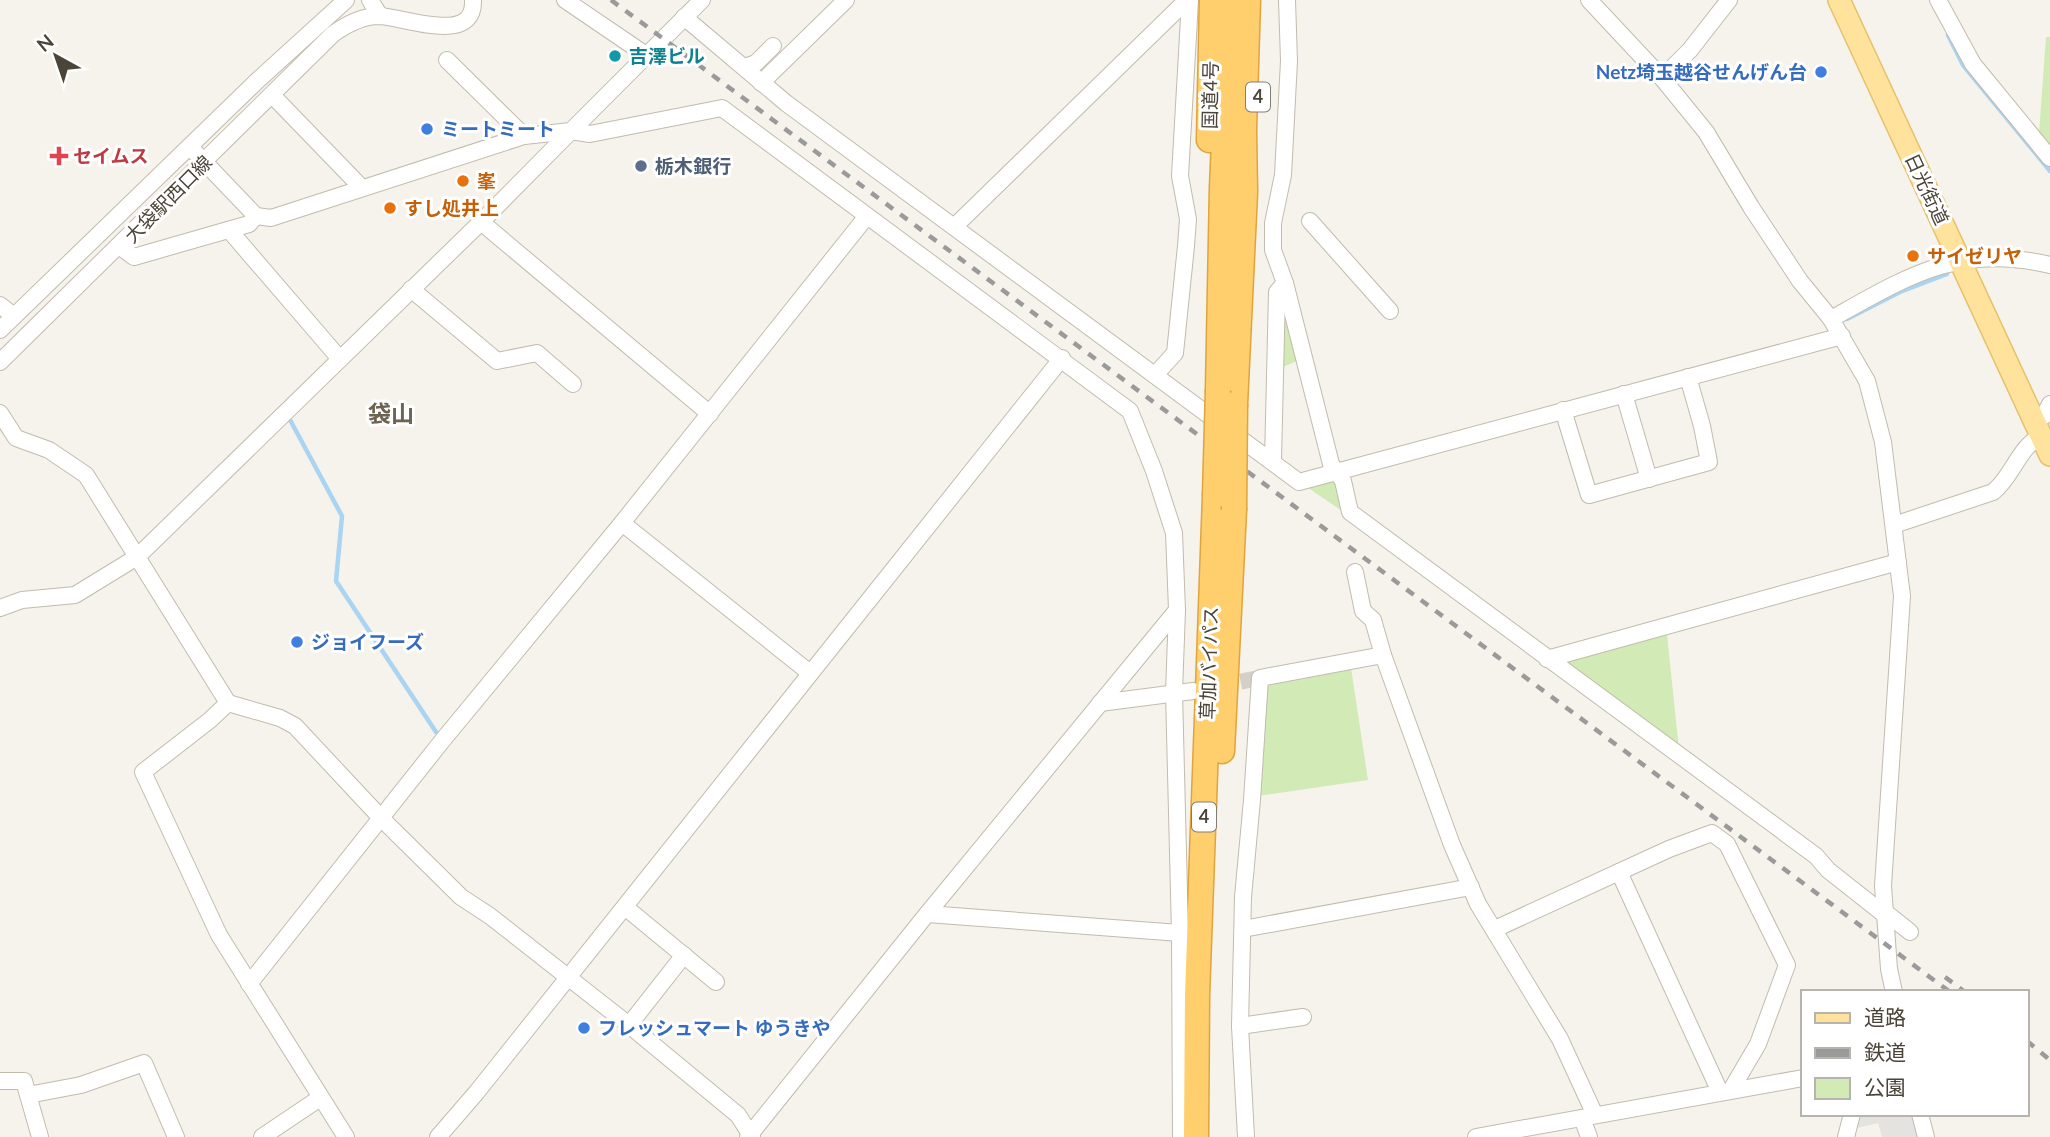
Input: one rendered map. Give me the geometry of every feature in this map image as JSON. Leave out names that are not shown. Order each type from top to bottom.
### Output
[{"type":"highway","name":"国道4号","points":[[1212,0],[1209,139],[1233,190]]},
{"type":"highway","name":"4","points":[[1230,0],[1233,190]]},
{"type":"highway","name":"4","points":[[1233,190],[1244,129],[1248,0]]},
{"type":"highway","name":"4","points":[[1233,190],[1256,128],[1263,0]]},
{"type":"highway","name":"草加バイパス","points":[[1212,1137],[1233,190]]},
{"type":"highway","name":"草加バイパス","points":[[1196,1137],[1197,995],[1224,503]]},
{"type":"main road","name":"日光街道","points":[[1839,0],[2050,455]]},
{"type":"street","name":"大袋駅西口線","points":[[0,330],[346,0]]},
{"type":"street","points":[[370,0],[380,16],[415,23],[457,25],[470,18],[474,10],[473,0]]},
{"type":"street","points":[[565,0],[646,55]]},
{"type":"street","points":[[0,608],[22,600],[75,595],[137,557],[481,222],[702,0]]},
{"type":"street","points":[[761,83],[846,0]]},
{"type":"street","points":[[955,226],[1189,0]]},
{"type":"street","points":[[1154,375],[1175,353],[1186,246],[1188,219],[1180,176],[1189,0]]},
{"type":"street","points":[[1287,0],[1289,61],[1283,175],[1273,223],[1273,250],[1285,283],[1331,464],[1343,481],[1350,512],[1816,856],[1828,870],[1910,932]]},
{"type":"street","points":[[1589,0],[1662,78],[1706,132],[1800,281],[1842,336],[1867,381],[1883,442],[1902,596],[1885,832],[1885,913],[1889,969],[1894,990]]},
{"type":"street","points":[[1662,78],[1690,50],[1729,0]]},
{"type":"street","points":[[1938,0],[1973,64],[2050,158]]},
{"type":"street","name":"大袋駅西口線","points":[[0,362],[333,34],[347,24],[380,16]]},
{"type":"street","points":[[684,17],[761,83],[865,162],[955,226],[1109,344],[1273,460],[1299,482],[1842,336]]},
{"type":"street","points":[[745,67],[756,63],[773,46]]},
{"type":"street","points":[[447,60],[524,136]]},
{"type":"street","points":[[272,95],[362,188]]},
{"type":"street","points":[[190,147],[256,216],[271,218],[524,136],[571,131],[590,134],[722,108],[1130,411],[1154,471],[1174,533],[1177,610],[1174,692],[1180,933],[1181,1137]]},
{"type":"street","points":[[119,247],[134,257],[249,224],[256,216]]},
{"type":"street","points":[[249,984],[867,216]]},
{"type":"street","points":[[1310,221],[1391,311]]},
{"type":"street","points":[[481,222],[710,414]]},
{"type":"street","points":[[229,229],[340,359]]},
{"type":"street","points":[[1831,319],[1893,285],[1959,260],[2000,256],[2050,265]]},
{"type":"street","points":[[1273,460],[1277,292],[1285,283]]},
{"type":"street","points":[[411,289],[497,361],[537,354],[573,384]]},
{"type":"street","points":[[0,304],[14,316]]},
{"type":"street","points":[[438,1137],[569,977],[1062,358]]},
{"type":"street","points":[[1563,410],[1589,495],[1709,461],[1688,377]]},
{"type":"street","points":[[1624,394],[1649,478]]},
{"type":"street","points":[[1894,525],[1993,492],[2002,485],[2032,441],[2050,404]]},
{"type":"street","points":[[0,413],[16,439],[49,450],[86,475],[228,703],[281,718],[295,726],[382,819],[461,897],[569,977],[738,1115],[750,1136],[927,914],[1177,610]]},
{"type":"street","points":[[622,523],[810,673]]},
{"type":"street","points":[[1547,659],[1898,562]]},
{"type":"street","points":[[1355,572],[1363,611],[1373,621],[1452,845],[1478,904],[1560,1040],[1588,1117],[1590,1137]]},
{"type":"street","points":[[1246,1137],[1240,1026],[1243,897],[1260,678],[1383,655]]},
{"type":"street","points":[[1100,702],[1193,691]]},
{"type":"street","points":[[228,703],[143,772],[219,935],[346,1137]]},
{"type":"street","points":[[1495,929],[1669,849],[1712,833],[1727,844],[1787,965],[1759,1044],[1726,1091]]},
{"type":"street","points":[[1619,872],[1726,1091]]},
{"type":"street","points":[[1243,929],[1471,887]]},
{"type":"street","points":[[625,907],[716,982]]},
{"type":"street","points":[[927,914],[1180,933]]},
{"type":"street","points":[[629,1025],[684,956]]},
{"type":"street","points":[[1240,1026],[1303,1017]]},
{"type":"street","points":[[29,1095],[81,1085],[144,1063],[176,1137]]},
{"type":"street","points":[[1476,1137],[1801,1078]]},
{"type":"street","points":[[0,1081],[24,1081],[40,1137]]},
{"type":"street","points":[[262,1137],[320,1098]]},
{"type":"street","points":[[1846,1137],[1851,1116]]},
{"type":"street","points":[[1921,1116],[1926,1137]]},
{"type":"green space","points":[[2046,37],[2050,37],[2050,147],[2039,133]]},
{"type":"green space","points":[[1279,292],[1302,359],[1278,369]]},
{"type":"green space","points":[[1332,475],[1340,482],[1345,513],[1301,483]]},
{"type":"green space","points":[[1667,634],[1679,750],[1560,663]]},
{"type":"green space","points":[[1351,668],[1368,780],[1258,796],[1266,684]]},
{"type":"shaded area","points":[[1860,1116],[1914,1116],[1919,1137],[1882,1137],[1878,1123],[1857,1128]]},
{"type":"waterway","points":[[1948,35],[1963,65],[2050,171]]},
{"type":"waterway","points":[[1847,319],[1900,292],[1947,274]]},
{"type":"waterway","points":[[289,418],[342,516],[336,581],[436,732]]},
{"type":"tunnel","points":[[1217,686],[1260,678]]},
{"type":"railway","points":[[611,0],[1947,990]]},
{"type":"railway","points":[[1945,977],[1962,990]]},
{"type":"railway","points":[[2029,1043],[2050,1060]]},
{"type":"place","name":"吉澤ビル","points":[[615,56]]},
{"type":"place","name":"Netz埼玉越谷せんげん台","points":[[1821,72]]},
{"type":"place","name":"ミートミート","points":[[427,129]]},
{"type":"place","name":"セイムス","points":[[59,156]]},
{"type":"place","name":"栃木銀行","points":[[641,166]]},
{"type":"place","name":"峯","points":[[463,181]]},
{"type":"place","name":"すし処井上","points":[[390,208]]},
{"type":"place","name":"サイゼリヤ","points":[[1913,256]]},
{"type":"place","name":"ジョイフーズ","points":[[297,642]]},
{"type":"place","name":"フレッシュマート ゆうきや","points":[[584,1028]]},
{"type":"district","name":"袋山","points":[[391,414]]}]
